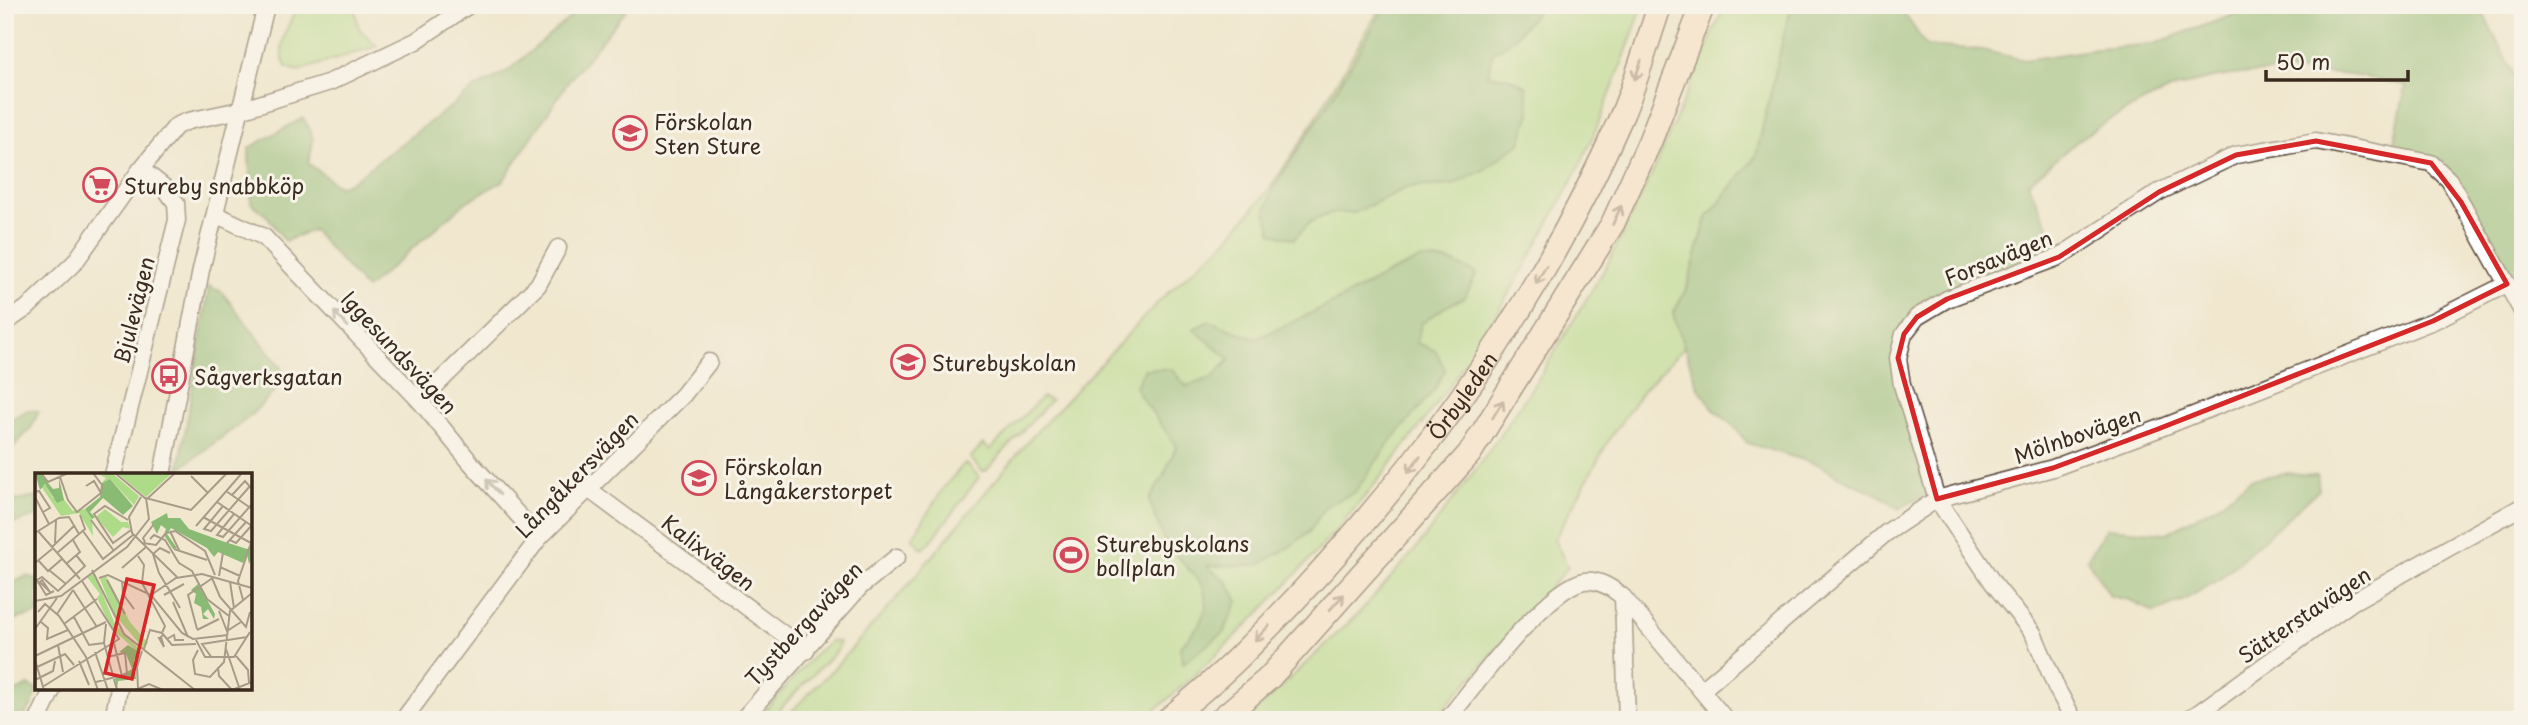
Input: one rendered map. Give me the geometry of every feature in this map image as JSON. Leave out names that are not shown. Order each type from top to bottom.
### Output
[{"type":"main road","name":"Örbyleden","points":[[1168,720],[1237,659],[1327,567],[1412,467],[1475,379],[1535,285],[1578,207],[1623,114],[1660,5]]},
{"type":"main road","name":"Örbyleden","points":[[1220,720],[1269,678],[1470,453],[1613,223],[1650,141],[1703,5]]},
{"type":"street","points":[[5,323],[27,308],[75,261],[141,169],[176,126],[240,110],[330,82],[416,41],[469,5]]},
{"type":"street","points":[[162,473],[201,270],[264,7]]},
{"type":"street","name":"Forsavägen","points":[[2074,720],[2057,689],[2033,632],[1993,583],[1937,499],[1902,385],[1898,358],[1904,334],[1917,317],[1947,299],[2059,257],[2159,192],[2236,155],[2316,141],[2431,163],[2449,180],[2523,313]]},
{"type":"street","name":"Bjulevägen","points":[[114,473],[177,220],[176,203],[164,187],[141,169]]},
{"type":"street","name":"Iggesundsvägen","points":[[215,214],[264,237],[420,401],[471,463],[539,538]]},
{"type":"street","points":[[420,401],[538,285],[558,248]]},
{"type":"street","name":"Mölnbovägen","points":[[1702,690],[1876,541],[1937,499],[2053,468],[2158,429],[2433,321],[2508,284]]},
{"type":"street","name":"Långåkersvägen","points":[[403,720],[539,538],[682,395],[709,362]]},
{"type":"street","name":"Kalixvägen","points":[[587,488],[806,651]]},
{"type":"street","name":"Sätterstavägen","points":[[2185,720],[2352,601],[2523,506]]},
{"type":"street","name":"Tystbergavägen","points":[[742,720],[861,586],[897,557]]},
{"type":"street","points":[[1447,720],[1500,654],[1550,600],[1566,588],[1585,581],[1607,585],[1623,597],[1726,720]]},
{"type":"street","points":[[1623,597],[1627,720]]},
{"type":"street","points":[[38,720],[52,690]]},
{"type":"street","points":[[113,720],[119,690]]},
{"type":"highlighted area","points":[[2316,141],[2431,163],[2461,202],[2507,284],[2433,321],[2158,429],[2053,468],[1937,499],[1898,358],[1904,334],[1917,317],[1947,299],[2059,257],[2159,192],[2236,155]]},
{"type":"green space","points":[[298,5],[357,5],[355,9],[359,29],[377,46],[298,71],[286,67],[283,43]]},
{"type":"green space","points":[[580,5],[624,5],[626,10],[568,82],[503,181],[466,202],[366,289],[313,230],[285,241],[268,217],[251,203],[249,148],[303,118],[313,140],[308,163],[338,186],[349,183],[475,88],[508,71],[581,8]]},
{"type":"green space","points":[[1382,5],[1643,5],[1590,143],[1544,232],[1461,368],[1416,433],[1367,494],[1261,611],[1204,667],[1144,720],[783,720],[898,597],[1031,438],[1160,300],[1228,239],[1270,188],[1306,134]]},
{"type":"green space","points":[[1386,5],[1542,5],[1514,38],[1492,54],[1488,75],[1509,78],[1526,86],[1530,113],[1520,143],[1482,171],[1453,185],[1408,187],[1354,213],[1331,213],[1310,222],[1294,239],[1272,233],[1266,211],[1273,188],[1326,107]]},
{"type":"green space","points":[[1725,5],[1793,5],[1756,156],[1707,218],[1687,287],[1673,314],[1685,346],[1644,389],[1610,438],[1554,540],[1568,567],[1434,720],[1246,720],[1359,613],[1416,549],[1487,454],[1540,376],[1607,265],[1650,178]]},
{"type":"green space","points":[[1793,5],[1845,5],[1860,10],[1873,5],[1899,5],[1926,46],[1982,50],[2024,60],[2153,44],[2261,5],[2479,5],[2523,93],[2523,292],[2466,192],[2442,160],[2393,146],[2406,86],[2352,75],[2262,72],[2205,80],[2179,87],[2140,104],[2093,130],[2028,183],[2058,247],[1947,291],[1918,307],[1899,340],[1929,492],[1899,509],[1878,494],[1837,476],[1820,465],[1747,443],[1731,423],[1715,411],[1698,387],[1673,314],[1687,287],[1707,218],[1756,156]]},
{"type":"green space","points":[[1421,259],[1449,261],[1477,273],[1465,297],[1421,324],[1417,343],[1436,351],[1445,370],[1435,389],[1388,445],[1355,492],[1326,506],[1309,532],[1258,565],[1207,566],[1228,583],[1238,601],[1224,632],[1183,663],[1180,647],[1199,625],[1207,606],[1203,586],[1165,542],[1149,500],[1176,447],[1135,387],[1145,369],[1171,369],[1186,386],[1212,378],[1230,359],[1193,329],[1209,321],[1256,339]]},
{"type":"green space","points":[[209,286],[222,292],[280,366],[286,380],[248,418],[179,469]]},
{"type":"green space","points":[[1042,397],[1051,400],[986,471],[982,471],[970,458],[983,444],[990,450]]},
{"type":"green space","points":[[28,410],[39,411],[31,428],[5,456],[5,415],[13,418]]},
{"type":"green space","points":[[964,464],[979,477],[923,549],[912,538],[944,487]]},
{"type":"green space","points":[[2285,473],[2317,475],[2319,489],[2220,579],[2182,601],[2154,613],[2130,600],[2110,596],[2087,559],[2107,528],[2167,533],[2218,505],[2251,479]]},
{"type":"green space","points":[[5,483],[16,501],[35,497],[35,517],[5,526]]},
{"type":"green space","points":[[27,576],[35,578],[35,614],[5,622],[5,586]]},
{"type":"green space","points":[[832,640],[839,642],[838,649],[769,720],[756,720],[816,653]]},
{"type":"green space","points":[[29,685],[37,690],[33,703],[22,720],[5,720],[5,692],[17,691]]},
{"type":"place","name":"Förskolan Sten Sture","points":[[630,133]]},
{"type":"place","name":"Stureby snabbköp","points":[[100,185]]},
{"type":"place","name":"Sturebyskolan","points":[[908,362]]},
{"type":"place","name":"Sågverksgatan","points":[[169,376]]},
{"type":"place","name":"Förskolan Långåkerstorpet","points":[[699,478]]},
{"type":"place","name":"Sturebyskolans bollplan","points":[[1071,555]]}]
